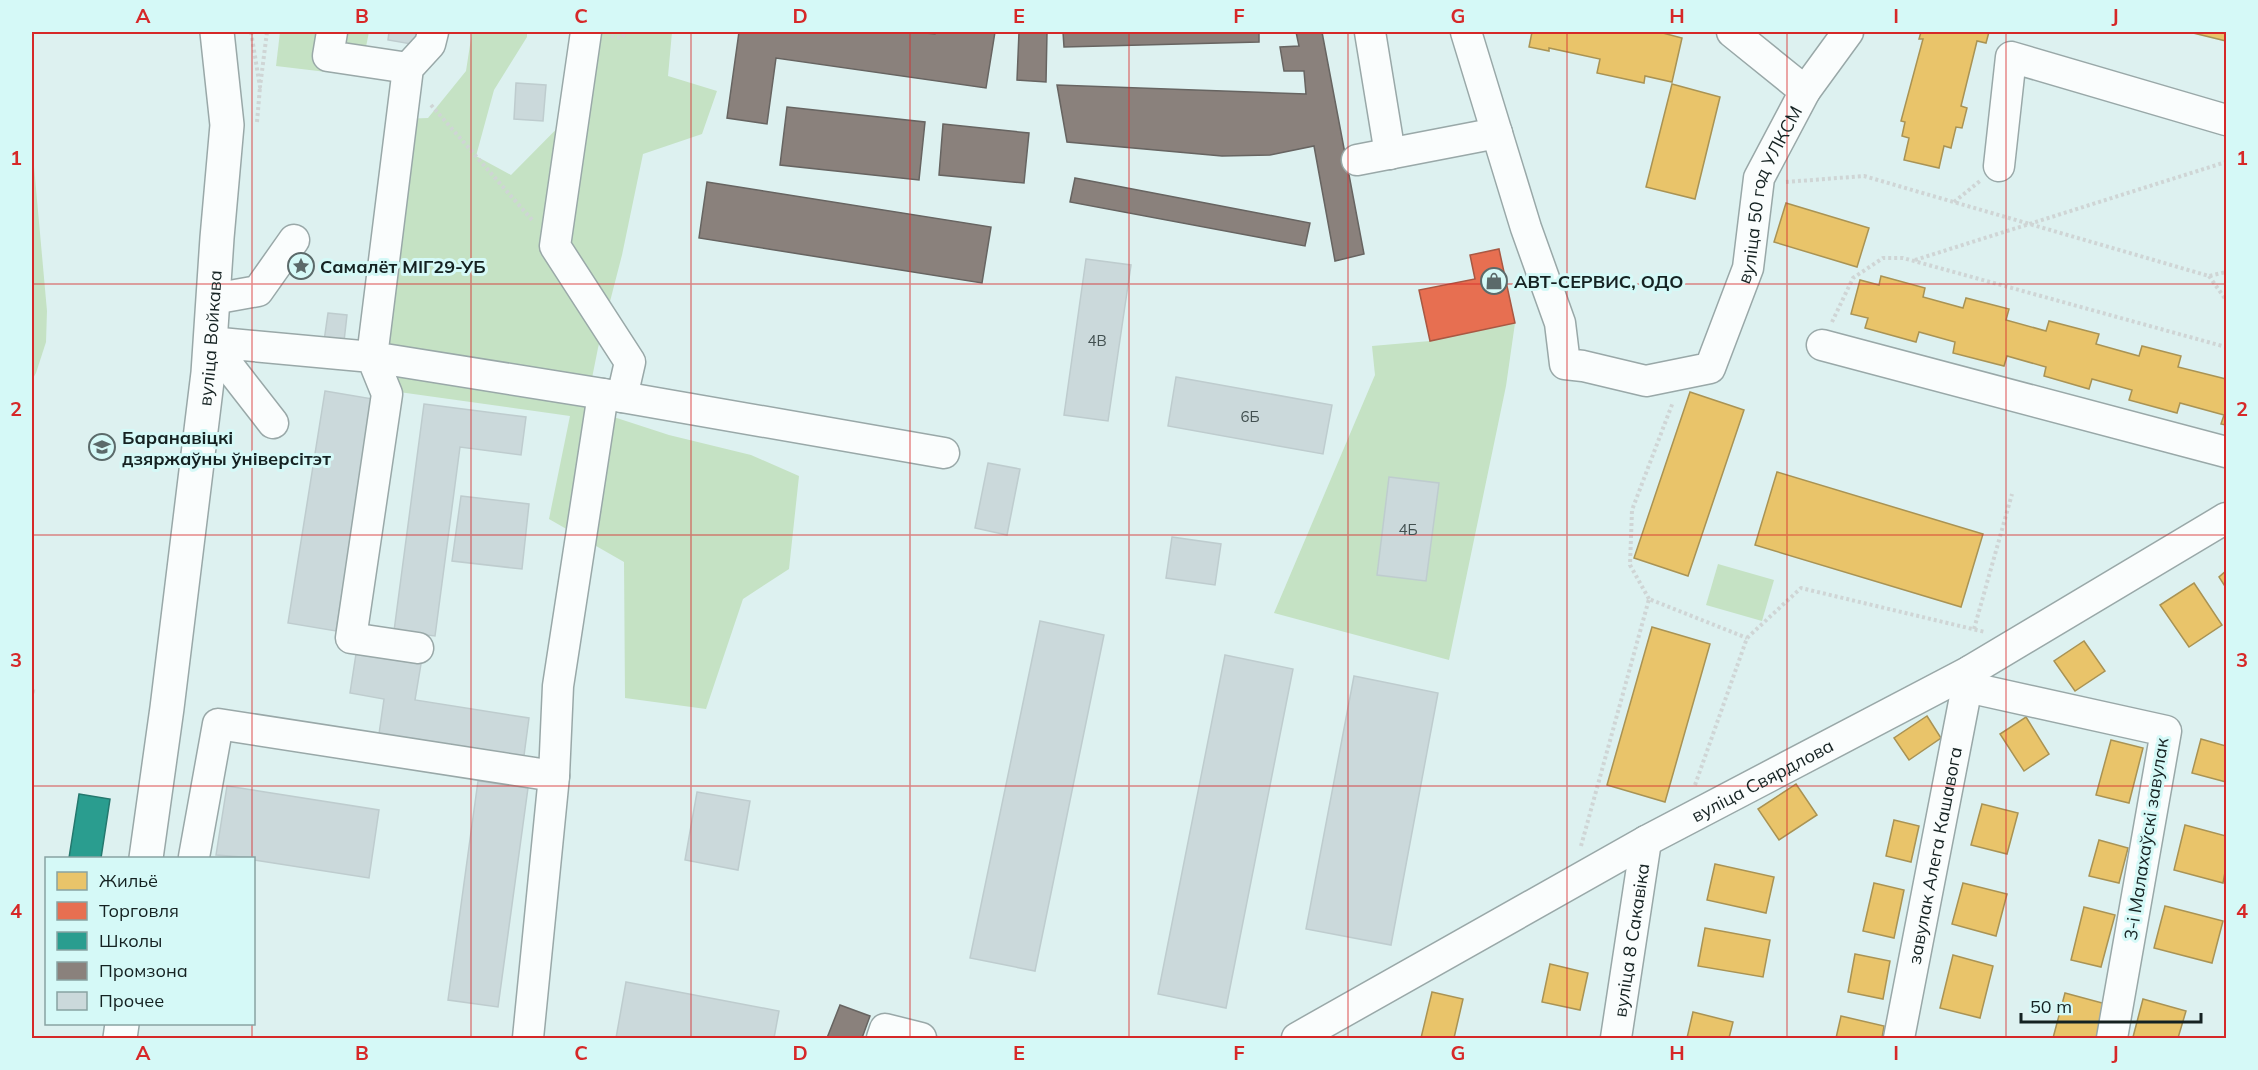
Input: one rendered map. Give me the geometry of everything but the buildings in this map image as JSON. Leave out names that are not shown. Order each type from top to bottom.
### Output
[{"type":"main road","name":"вуліца Войкава","points":[[146,857],[167,708],[210,342],[227,125],[217,32]]},
{"type":"street","points":[[332,32],[328,56],[407,72]]},
{"type":"street","points":[[418,648],[351,638],[387,394],[372,357],[407,72],[430,44],[432,32]]},
{"type":"street","points":[[528,1038],[554,776],[558,687],[612,396],[630,362],[555,246],[586,32]]},
{"type":"street","points":[[1370,32],[1390,154]]},
{"type":"street","points":[[1466,32],[1526,228],[1560,322],[1565,364],[1646,381],[1697,371]]},
{"type":"street","points":[[1732,32],[1805,91]]},
{"type":"street","name":"вуліца 50 год УЛКСМ","points":[[1697,371],[1748,268],[1759,178],[1805,91],[1848,32]]},
{"type":"street","points":[[1999,166],[2011,57],[2226,120]]},
{"type":"street","points":[[1357,160],[1497,133]]},
{"type":"street","points":[[213,299],[258,291],[294,240]]},
{"type":"street","points":[[210,342],[372,357],[944,453]]},
{"type":"street","points":[[210,342],[273,423]]},
{"type":"street","points":[[1822,345],[2226,452]]},
{"type":"street","name":"вуліца Свярдлова","points":[[1297,1038],[1646,841],[1968,679],[2022,640],[2226,518]]},
{"type":"street","name":"завулак Алега Кашавога","points":[[1899,1038],[1968,679]]},
{"type":"street","name":"3-і Малахаўскі завулак","points":[[1968,679],[2166,731],[2112,1038]]},
{"type":"street","points":[[194,857],[218,724],[554,776]]},
{"type":"street","name":"вуліца 8 Сакавіка","points":[[1616,1038],[1646,841]]},
{"type":"street","points":[[882,1038],[885,1029],[921,1038]]},
{"type":"path","points":[[251,32],[261,87],[267,32]]},
{"type":"path","points":[[407,72],[555,246]]},
{"type":"path","points":[[1913,260],[2226,162]]},
{"type":"path","points":[[1954,202],[1999,166]]},
{"type":"path","points":[[1759,184],[1864,176],[2209,276],[2226,272]]},
{"type":"path","points":[[1822,345],[1853,278],[1883,258],[1903,258],[2226,347]]},
{"type":"path","points":[[2209,276],[2226,300]]},
{"type":"path","points":[[1697,371],[1632,510],[1630,565],[1649,599],[1747,638]]},
{"type":"path","points":[[1974,629],[2012,494]]},
{"type":"path","points":[[1682,822],[1747,638],[1801,588],[2022,640]]},
{"type":"path","points":[[1570,884],[1649,599]]},
{"type":"path","points":[[32,690],[37,692]]},
{"type":"green space","points":[[280,32],[369,32],[360,76],[276,66]]},
{"type":"green space","points":[[472,32],[527,32],[527,37],[494,90],[476,156],[511,175],[594,91],[597,32],[672,32],[668,76],[717,91],[702,134],[643,154],[586,408],[669,435],[751,455],[799,476],[789,569],[743,599],[706,709],[625,698],[624,562],[549,519],[570,416],[399,392],[378,304],[401,119],[428,118],[466,71]]},
{"type":"green space","points":[[32,144],[47,311],[46,342],[32,380]]},
{"type":"green space","points":[[1515,323],[1506,386],[1449,660],[1274,613],[1375,375],[1372,346],[1430,341]]},
{"type":"green space","points":[[1718,564],[1774,580],[1762,621],[1706,605]]},
{"type":"place","name":"Самалёт МІГ29-УБ","points":[[301,266]]},
{"type":"place","name":"АВТ-СЕРВИС, ОДО","points":[[1494,281]]},
{"type":"place","name":"Баранавіцкі дзяржаўны ўніверсітэт","points":[[102,447]]}]
